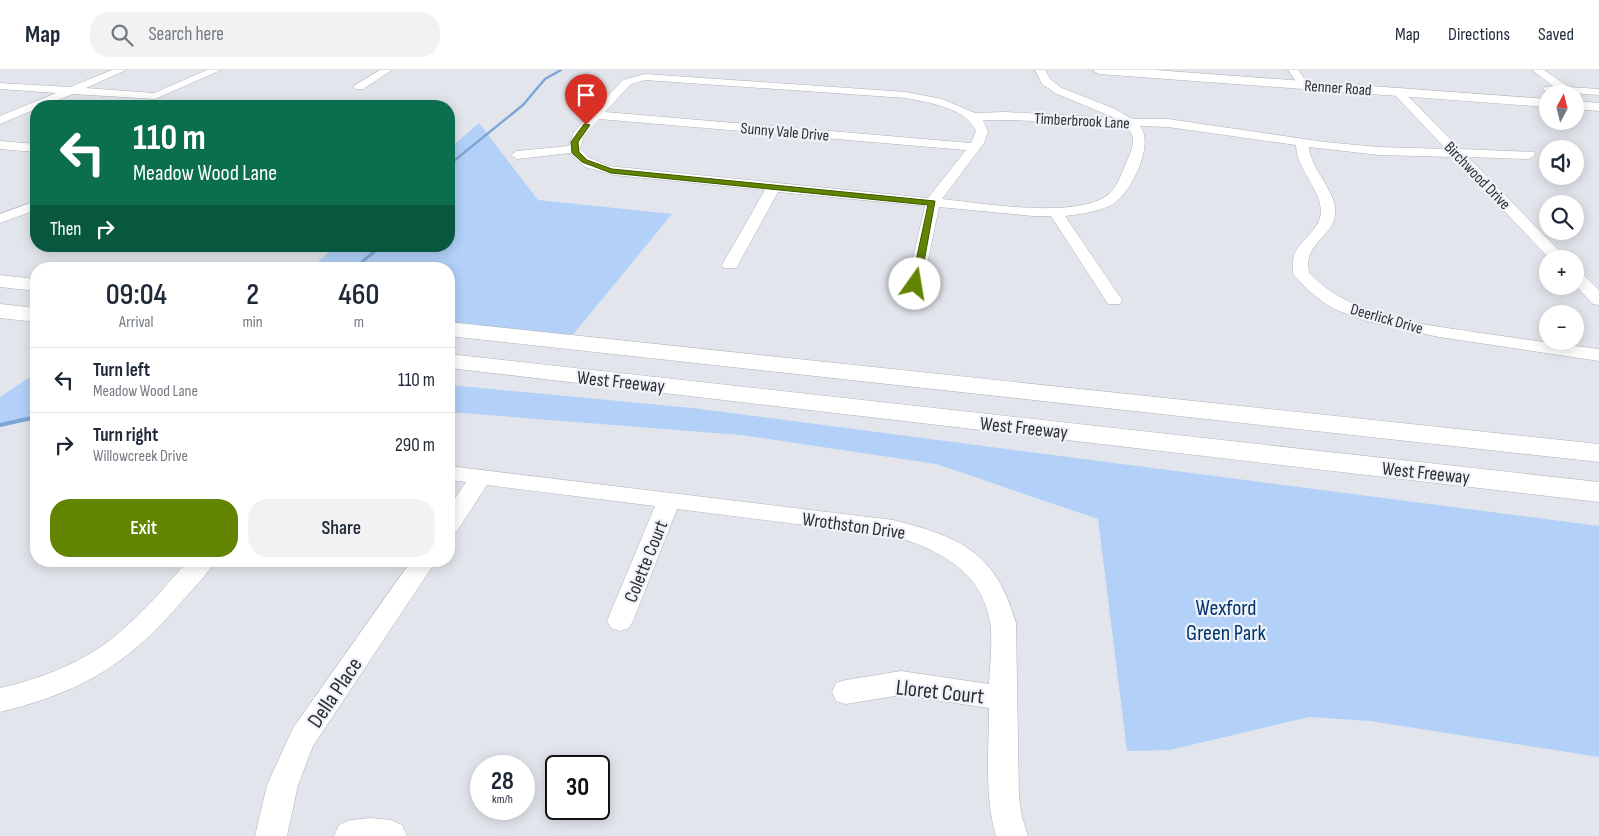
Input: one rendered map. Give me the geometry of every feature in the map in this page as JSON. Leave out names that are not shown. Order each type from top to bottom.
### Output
[{"type":"main road","name":"Renner Road","points":[[1099,70],[1398,92],[1539,96]]},
{"type":"main road","points":[[0,281],[30,284]]},
{"type":"main road","points":[[0,311],[30,314]]},
{"type":"main road","name":"West Freeway","points":[[455,330],[1599,454]]},
{"type":"main road","name":"West Freeway","points":[[455,362],[1599,492]]},
{"type":"street","points":[[48,100],[121,70]]},
{"type":"street","points":[[0,86],[156,96],[216,70]]},
{"type":"street","points":[[359,87],[387,70]]},
{"type":"street","points":[[574,149],[585,161],[611,171],[933,203],[1055,212],[1094,206],[1115,197],[1124,184],[1140,142],[1138,133],[1129,122],[1113,112],[1054,88],[1042,76],[1040,70]]},
{"type":"street","points":[[1293,70],[1304,85]]},
{"type":"street","points":[[1537,70],[1559,85]]},
{"type":"street","name":"Timberbrook Lane","points":[[595,116],[626,82],[638,78],[765,81],[925,98],[951,106],[974,117],[1006,116],[1073,121],[1182,125],[1379,151],[1529,156]]},
{"type":"street","name":"Birchwood Drive","points":[[1398,92],[1550,250]]},
{"type":"street","points":[[1584,101],[1599,92]]},
{"type":"street","points":[[1,119],[30,107]]},
{"type":"street","points":[[574,149],[578,135],[595,116]]},
{"type":"street","name":"Sunny Vale Drive","points":[[595,116],[974,147]]},
{"type":"street","points":[[915,284],[933,203],[978,143],[982,131],[980,124],[974,117]]},
{"type":"street","name":"Deerlick Drive","points":[[1302,142],[1303,159],[1321,192],[1328,210],[1327,222],[1300,256],[1301,274],[1316,290],[1339,304],[1380,320],[1432,331],[1550,349],[1599,354]]},
{"type":"street","points":[[0,145],[30,148]]},
{"type":"street","points":[[517,154],[574,149]]},
{"type":"street","points":[[730,265],[773,188]]},
{"type":"street","points":[[0,220],[30,208]]},
{"type":"street","points":[[1055,212],[1114,300]]},
{"type":"street","points":[[1584,284],[1599,300]]},
{"type":"street","name":"Wrothston Drive","points":[[455,475],[893,528],[930,538],[959,552],[985,578],[993,589],[1000,605],[1003,624],[1004,798],[1006,817],[1012,836]]},
{"type":"street","points":[[455,515],[481,477]]},
{"type":"street","name":"Colette Court","points":[[620,621],[669,501]]},
{"type":"street","points":[[0,700],[58,682],[88,668],[119,648],[197,567]]},
{"type":"street","name":"Della Place","points":[[271,836],[278,800],[291,760],[304,737],[420,567]]},
{"type":"street","name":"Lloret Court","points":[[846,692],[901,683],[1004,698]]},
{"type":"street","points":[[350,836],[371,834],[392,836]]},
{"type":"green space","points":[[479,123],[538,200],[672,214],[567,342],[455,330],[455,262],[318,262],[329,252],[455,252],[455,144]]},
{"type":"green space","points":[[30,377],[30,418],[0,425],[0,397]]},
{"type":"green space","name":"Wexford Green Park","points":[[455,386],[692,408],[1599,526],[1599,757],[1370,721],[1309,717],[1170,750],[1127,751],[1098,519],[936,464],[741,435],[455,412]]},
{"type":"waterway","points":[[455,160],[523,105],[545,79],[561,70]]},
{"type":"waterway","points":[[362,262],[374,252]]},
{"type":"waterway","points":[[0,425],[30,418]]},
{"type":"route","points":[[586,125],[574,142],[576,153],[585,161],[611,171],[933,203],[915,284]]}]
